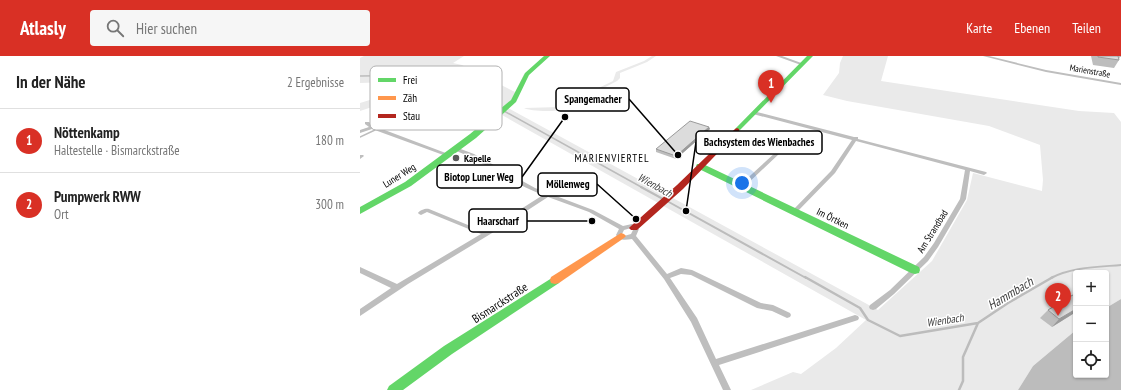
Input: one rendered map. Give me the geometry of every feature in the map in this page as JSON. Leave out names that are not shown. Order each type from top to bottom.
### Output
[{"type":"street","name":"Luner Weg","points":[[502,112],[516,98],[527,74],[547,56]]},
{"type":"street","points":[[778,56],[802,64]]},
{"type":"street","points":[[456,149],[472,155],[546,195],[591,211],[622,232],[627,238],[755,113],[810,56]]},
{"type":"street","name":"Marienstraße","points":[[985,56],[1046,71],[1121,84]]},
{"type":"street","points":[[755,113],[856,138],[984,173]]},
{"type":"street","points":[[360,132],[370,128]]},
{"type":"street","points":[[380,130],[448,155]]},
{"type":"street","name":"Luner Weg","points":[[360,211],[408,184],[479,130]]},
{"type":"street","points":[[794,212],[833,172],[856,138]]},
{"type":"street","points":[[742,186],[778,153]]},
{"type":"street","name":"Im Örtken","points":[[700,166],[915,270]]},
{"type":"street","name":"Am Strandbad","points":[[873,307],[892,292],[915,270],[926,259],[936,245],[963,199],[968,169]]},
{"type":"street","points":[[360,313],[396,287],[485,235],[546,195]]},
{"type":"street","points":[[421,213],[428,210],[482,232],[485,235]]},
{"type":"street","points":[[622,232],[629,226],[666,277],[694,320],[727,390]]},
{"type":"street","name":"Bismarckstraße","points":[[392,390],[440,356],[582,264],[622,232]]},
{"type":"street","points":[[360,270],[396,287]]},
{"type":"street","points":[[666,277],[681,271],[692,273],[760,306],[773,308],[787,315]]},
{"type":"street","points":[[715,363],[855,318]]},
{"type":"shaded area","points":[[364,56],[464,56],[453,63],[464,66],[370,66],[370,83],[360,83],[360,58]]},
{"type":"shaded area","points":[[652,56],[656,56],[647,62],[620,73],[620,78],[617,81],[584,98],[582,103],[577,107],[554,111],[536,111],[524,108],[561,107],[570,104],[580,97],[613,81],[616,72],[644,61]]},
{"type":"shaded area","points":[[843,56],[888,56],[881,81],[1079,111],[1114,113],[1121,122],[1121,299],[1109,306],[1109,270],[1073,270],[1073,333],[1033,366],[1018,390],[751,390],[793,372],[801,374],[836,348],[866,320],[502,115],[502,85],[515,92],[525,73],[517,92],[506,107],[878,310],[932,261],[967,200],[973,173],[1042,191],[1043,180],[1040,145],[989,126],[847,101],[823,95],[839,73],[840,63]]},
{"type":"shaded area","points":[[370,100],[370,108],[360,111],[360,103]]},
{"type":"shaded area","points":[[1121,299],[1121,390],[1018,390],[1033,366],[1073,333],[1073,378],[1109,378],[1109,306]]},
{"type":"building","points":[[1118,56],[1119,60],[1098,57]]},
{"type":"building","points":[[690,121],[709,127],[676,156],[656,149]]},
{"type":"building","points":[[1073,295],[1073,311],[1059,319],[1048,310],[1056,305],[1055,304]]},
{"type":"waterway","name":"Wienbach","points":[[360,76],[370,76]]},
{"type":"waterway","name":"Wienbach","points":[[502,110],[643,188]]},
{"type":"waterway","points":[[360,137],[375,130]]},
{"type":"waterway","name":"Wienbach","points":[[641,187],[663,199]]},
{"type":"waterway","name":"Wienbach","points":[[667,201],[806,278]]},
{"type":"waterway","name":"Hammbach","points":[[1053,277],[1076,270],[1121,265]]},
{"type":"waterway","name":"Wienbach","points":[[805,277],[860,308],[868,320],[900,336],[978,323]]},
{"type":"waterway","name":"Hammbach","points":[[978,323],[1008,303],[1053,277]]},
{"type":"waterway","name":"Hammbach","points":[[959,390],[963,381],[963,357],[978,323]]},
{"type":"traffic: fast","points":[[502,111],[514,101],[527,74],[547,56]]},
{"type":"traffic: fast","points":[[737,130],[810,56]]},
{"type":"traffic: fast","points":[[360,211],[408,184],[480,130]]},
{"type":"traffic: fast","points":[[700,166],[915,270]]},
{"type":"traffic: fast","points":[[393,390],[448,350],[555,280]]},
{"type":"traffic: slow","points":[[555,280],[621,236]]},
{"type":"traffic: jam","points":[[634,228],[680,187],[737,130]]},
{"type":"place","name":"Nöttenkamp","points":[[771,103]]},
{"type":"place","name":"Biotop Luner Weg","points":[[565,117]]},
{"type":"place","name":"Spangemacher","points":[[678,155]]},
{"type":"place","name":"Kapelle","points":[[456,158]]},
{"type":"place","name":"Bachsystem des Wienbaches","points":[[686,211]]},
{"type":"place","name":"Möllenweg","points":[[636,219]]},
{"type":"place","name":"Haarscharf","points":[[592,221]]},
{"type":"place","name":"Pumpwerk RWW","points":[[1058,316]]},
{"type":"district","name":"MARIENVIERTEL","points":[[612,158]]}]
